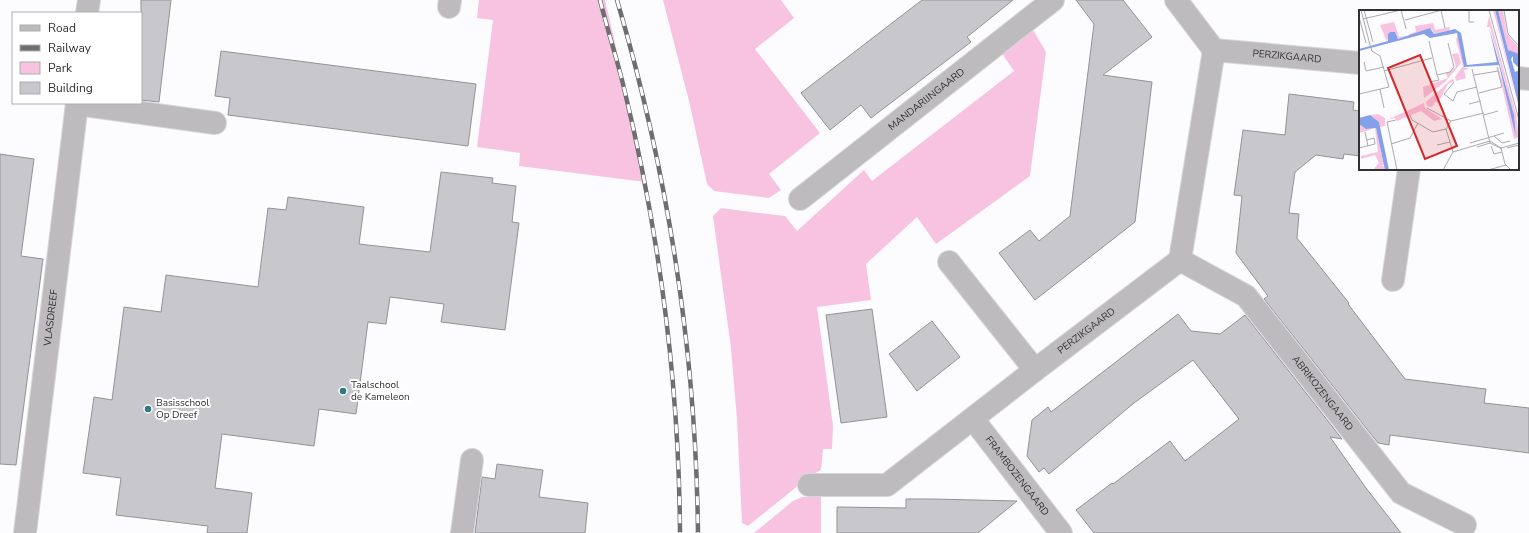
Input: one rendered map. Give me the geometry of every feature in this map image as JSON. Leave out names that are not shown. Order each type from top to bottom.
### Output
[{"type":"street","points":[[87,12],[89,0]]},
{"type":"street","name":"MANDARIJNGAARD","points":[[800,199],[1053,0]]},
{"type":"street","points":[[1176,0],[1214,50],[1180,260]]},
{"type":"street","name":"PERZIKGAARD","points":[[1214,50],[1359,63]]},
{"type":"street","points":[[1519,78],[1529,79]]},
{"type":"street","name":"VLASDREEF","points":[[25,533],[77,104]]},
{"type":"street","points":[[84,104],[215,123]]},
{"type":"street","points":[[1393,280],[1409,170]]},
{"type":"street","name":"PERZIKGAARD","points":[[809,484],[887,486],[1035,370],[1180,260]]},
{"type":"street","name":"ABRIKOZENGAARD","points":[[1180,260],[1246,296],[1401,493],[1465,525]]},
{"type":"street","points":[[949,262],[1035,370]]},
{"type":"street","name":"FRAMBOZENGAARD","points":[[973,419],[1060,533]]},
{"type":"street","points":[[462,533],[472,460]]},
{"type":"green space","points":[[479,0],[605,0],[633,120],[645,182],[519,166],[520,153],[477,147],[493,20],[477,18]]},
{"type":"green space","points":[[663,0],[781,0],[794,18],[755,49],[820,133],[769,174],[781,190],[769,198],[714,191],[707,184],[690,105]]},
{"type":"green space","points":[[1032,28],[1046,52],[1030,176],[936,244],[917,217],[866,264],[871,300],[817,307],[833,426],[832,449],[823,449],[821,470],[810,476],[748,526],[742,523],[737,419],[731,348],[713,216],[721,208],[785,216],[797,231],[864,170],[872,181],[1014,71],[1001,52]]},
{"type":"green space","points":[[802,497],[821,497],[821,533],[754,533],[793,501]]},
{"type":"building","points":[[141,0],[171,0],[159,102],[142,100]]},
{"type":"building","points":[[922,0],[1013,0],[967,37],[971,42],[871,118],[861,105],[830,130],[801,93]]},
{"type":"building","points":[[1076,0],[1123,0],[1152,37],[1103,75],[1152,82],[1135,222],[1035,300],[999,253],[1030,230],[1039,241],[1070,216],[1094,24]]},
{"type":"building","points":[[221,51],[476,84],[468,146],[228,115],[230,98],[215,96]]},
{"type":"building","points":[[1289,94],[1354,102],[1353,110],[1359,111],[1359,156],[1344,154],[1343,159],[1316,155],[1295,172],[1289,213],[1299,214],[1297,238],[1349,303],[1348,304],[1405,379],[1486,389],[1484,403],[1529,408],[1529,453],[1390,435],[1389,445],[1378,443],[1264,299],[1268,296],[1236,253],[1242,196],[1234,195],[1243,130],[1285,135]]},
{"type":"building","points":[[0,154],[34,159],[21,256],[43,259],[16,465],[0,464]]},
{"type":"building","points":[[441,172],[493,178],[492,183],[516,186],[512,222],[519,223],[505,330],[441,322],[444,304],[390,297],[386,324],[368,322],[356,414],[319,409],[314,446],[222,434],[215,488],[252,493],[247,533],[207,533],[208,526],[116,515],[121,478],[83,473],[94,397],[112,400],[124,307],[161,312],[166,275],[258,287],[268,208],[286,210],[288,197],[364,207],[359,244],[430,252]]},
{"type":"building","points":[[872,309],[887,417],[841,423],[826,315]]},
{"type":"building","points":[[1178,314],[1191,331],[1220,334],[1245,315],[1342,439],[1330,437],[1366,488],[1401,533],[1094,533],[1076,510],[1170,441],[1185,461],[1239,419],[1193,360],[1134,403],[1049,474],[1044,468],[1039,472],[1027,456],[1032,420],[1048,407],[1051,412]]},
{"type":"building","points":[[932,321],[960,357],[917,391],[889,354]]},
{"type":"building","points":[[497,464],[543,470],[539,497],[588,503],[585,533],[475,533],[482,477],[495,479]]},
{"type":"building","points":[[906,499],[1017,501],[978,533],[837,533],[837,507],[906,508]]},
{"type":"railway","points":[[600,0],[623,84],[636,139],[657,251],[665,307],[676,420],[680,533]]},
{"type":"railway","points":[[617,0],[651,131],[665,197],[676,264],[692,398],[698,533]]},
{"type":"place","name":"Taalschool de Kameleon","points":[[343,391]]},
{"type":"place","name":"Basisschool Op Dreef","points":[[148,409]]}]
